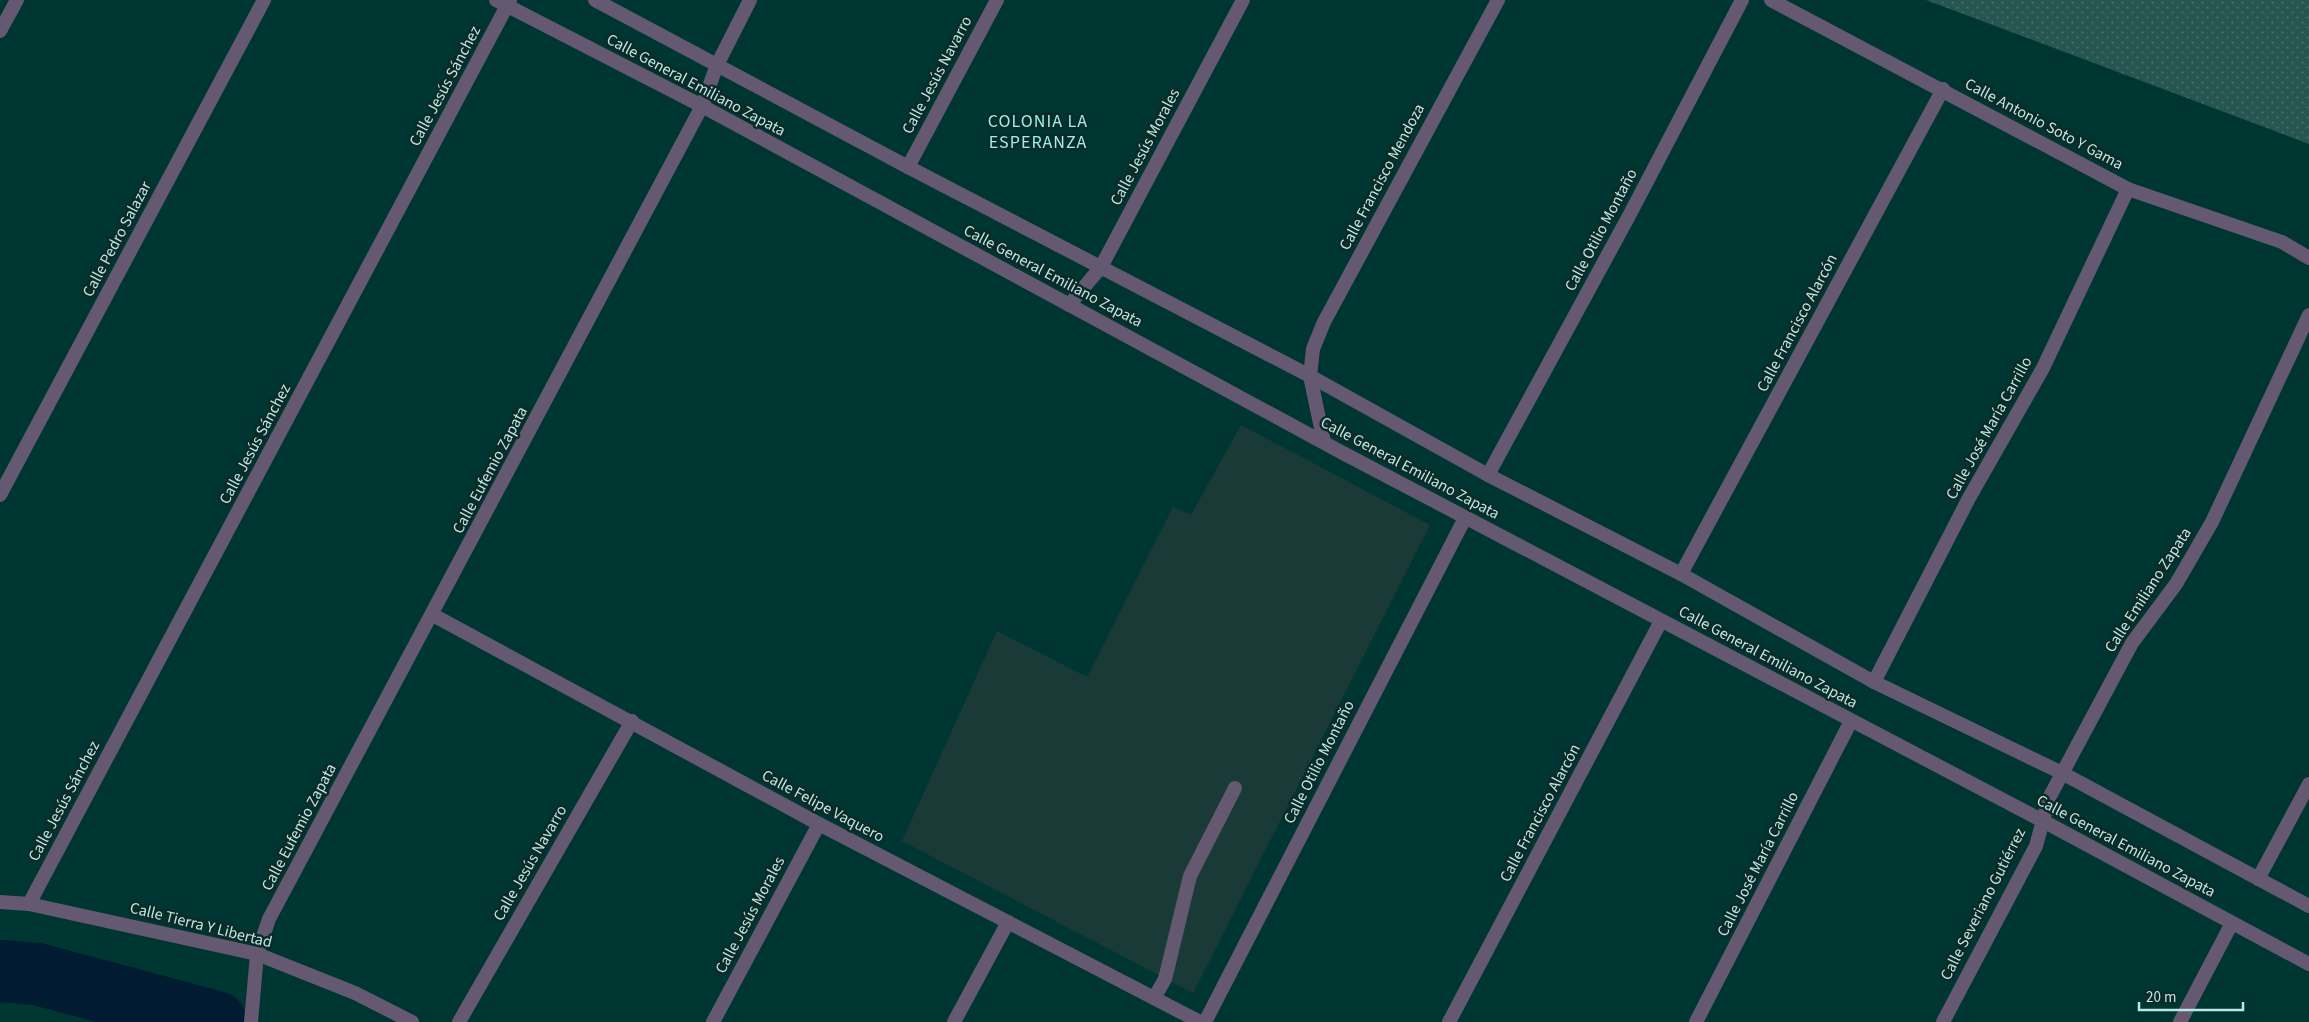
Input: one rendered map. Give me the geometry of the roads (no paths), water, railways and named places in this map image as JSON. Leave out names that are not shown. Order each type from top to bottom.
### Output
[{"type":"street","points":[[0,31],[16,0]]},
{"type":"street","name":"Calle Pedro Salazar","points":[[0,495],[264,0]]},
{"type":"street","name":"Calle General Emiliano Zapata","points":[[595,0],[908,167],[1310,376],[1488,475],[1681,574],[1874,682],[2062,773],[2309,906]]},
{"type":"street","name":"Calle Eufemio Zapata","points":[[251,1022],[257,954],[269,919],[433,615],[702,106],[717,65],[750,0]]},
{"type":"street","name":"Calle Jesús Navarro","points":[[908,167],[997,0]]},
{"type":"street","name":"Calle Jesús Morales","points":[[1069,305],[1101,267],[1243,0]]},
{"type":"street","name":"Calle Francisco Mendoza","points":[[1324,442],[1310,376],[1313,349],[1324,322],[1498,0]]},
{"type":"street","name":"Calle Otilio Montaño","points":[[1488,475],[1630,214],[1742,0]]},
{"type":"street","name":"Calle Antonio Soto Y Gama","points":[[1771,0],[1944,89],[2128,189],[2282,242],[2309,258]]},
{"type":"street","name":"Calle General Emiliano Zapata","points":[[505,2],[702,106],[1465,518],[2043,821],[2309,964]]},
{"type":"street","name":"Calle Jesús Sánchez","points":[[29,904],[505,2]]},
{"type":"street","name":"Calle Francisco Alarcón","points":[[1681,574],[1944,89]]},
{"type":"street","name":"Calle José María Carrillo","points":[[1874,682],[1969,498],[2043,368],[2128,189]]},
{"type":"street","name":"Calle Emiliano Zapata","points":[[2062,773],[2132,643],[2176,584],[2212,522],[2309,315]]},
{"type":"street","name":"Calle Otilio Montaño","points":[[1205,1022],[1465,518]]},
{"type":"street","name":"Calle Felipe Vaquero","points":[[433,615],[632,721],[819,824],[1200,1022]]},
{"type":"street","name":"Calle Francisco Alarcón","points":[[1449,1022],[1662,621]]},
{"type":"street","name":"Calle Jesús Navarro","points":[[459,1022],[632,721]]},
{"type":"street","name":"Calle José María Carrillo","points":[[1696,1022],[1852,721]]},
{"type":"street","name":"Calle Severiano Gutiérrez","points":[[1943,1022],[2036,846],[2049,798],[2062,773]]},
{"type":"street","points":[[2258,879],[2309,784]]},
{"type":"street","points":[[1154,998],[1165,978],[1190,876],[1235,788]]},
{"type":"street","name":"Calle Jesús Morales","points":[[713,1022],[819,824]]},
{"type":"street","name":"Calle Tierra Y Libertad","points":[[0,902],[29,904],[257,954],[355,992],[412,1022]]},
{"type":"street","points":[[954,1022],[1008,922]]},
{"type":"street","points":[[2180,1022],[2232,923]]},
{"type":"waterway","points":[[0,971],[37,974],[216,1022]]},
{"type":"district","name":"COLONIA LA ESPERANZA","points":[[1038,131]]}]
